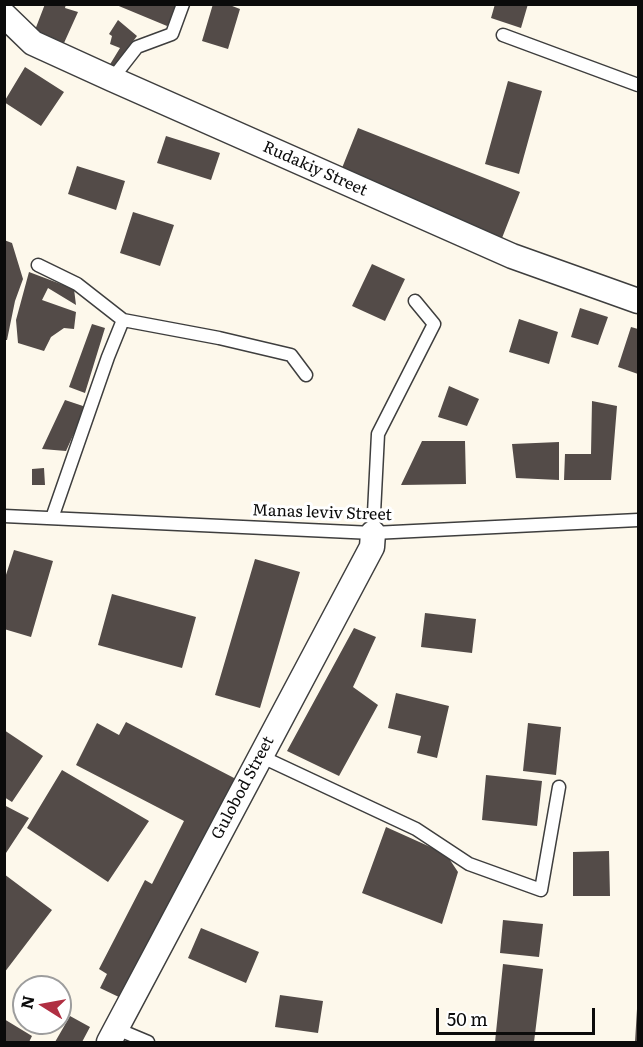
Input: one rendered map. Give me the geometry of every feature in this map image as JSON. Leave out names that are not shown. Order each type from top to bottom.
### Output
[{"type":"street","name":"Rudakiy Street","points":[[4,15],[33,43],[112,79],[512,256],[639,301]]},
{"type":"street","name":"Gulobod Street","points":[[113,1036],[372,547],[373,533]]},
{"type":"lane","points":[[112,79],[137,46],[172,34],[183,4]]},
{"type":"lane","points":[[503,35],[639,85]]},
{"type":"lane","points":[[38,265],[77,284],[123,320],[219,338],[291,355],[306,375]]},
{"type":"lane","points":[[373,533],[378,434],[434,324],[415,302]]},
{"type":"lane","points":[[52,518],[123,320]]},
{"type":"lane","name":"Manas leviv Street","points":[[4,516],[373,533],[639,520]]},
{"type":"lane","points":[[260,756],[416,829],[470,864],[541,890],[560,787]]},
{"type":"lane","points":[[113,1036],[148,1042]]},
{"type":"building","points":[[45,4],[66,4],[65,8],[78,12],[64,43],[35,30]]},
{"type":"building","points":[[114,4],[179,4],[177,14],[167,26]]},
{"type":"building","points":[[213,4],[227,4],[240,9],[228,49],[202,41]]},
{"type":"building","points":[[495,4],[528,4],[521,28],[491,18]]},
{"type":"building","points":[[118,20],[137,36],[114,67],[109,66],[120,48],[110,44],[112,36],[109,34]]},
{"type":"building","points":[[25,67],[64,92],[41,126],[4,102]]},
{"type":"building","points":[[508,81],[542,91],[519,174],[485,164]]},
{"type":"building","points":[[358,128],[520,192],[502,238],[340,173]]},
{"type":"building","points":[[166,136],[220,153],[211,180],[157,163]]},
{"type":"building","points":[[77,166],[125,181],[116,210],[68,194]]},
{"type":"building","points":[[133,212],[174,225],[160,266],[120,253]]},
{"type":"building","points":[[4,240],[12,243],[23,279],[15,301],[7,340],[4,340]]},
{"type":"building","points":[[372,264],[405,279],[385,321],[352,306]]},
{"type":"building","points":[[29,272],[74,289],[76,305],[48,288],[42,300],[76,312],[74,329],[64,328],[51,337],[44,351],[18,343],[16,320]]},
{"type":"building","points":[[580,308],[608,317],[598,345],[571,337]]},
{"type":"building","points":[[519,319],[558,332],[549,364],[509,352]]},
{"type":"building","points":[[92,324],[105,328],[85,393],[69,387]]},
{"type":"building","points":[[631,327],[638,329],[638,374],[618,367]]},
{"type":"building","points":[[449,386],[479,399],[467,426],[438,417]]},
{"type":"building","points":[[65,400],[86,407],[66,451],[42,449]]},
{"type":"building","points":[[592,401],[617,406],[611,480],[564,480],[565,454],[591,454]]},
{"type":"building","points":[[422,441],[465,441],[466,484],[401,485]]},
{"type":"building","points":[[559,442],[559,480],[516,478],[512,444]]},
{"type":"building","points":[[44,468],[45,485],[32,485],[32,469]]},
{"type":"building","points":[[14,550],[53,561],[31,637],[4,629],[4,581]]},
{"type":"building","points":[[255,559],[300,572],[260,708],[215,695]]},
{"type":"building","points":[[112,594],[196,617],[182,668],[98,645]]},
{"type":"building","points":[[425,613],[476,619],[472,653],[421,647]]},
{"type":"building","points":[[354,628],[376,637],[353,687],[378,705],[339,776],[287,751]]},
{"type":"building","points":[[396,693],[449,706],[437,758],[417,753],[421,736],[388,728]]},
{"type":"building","points":[[126,722],[236,779],[123,999],[100,988],[107,974],[99,969],[145,880],[152,884],[184,821],[76,765],[97,723],[119,735]]},
{"type":"building","points":[[528,723],[561,727],[556,775],[523,771]]},
{"type":"building","points":[[4,730],[43,756],[12,802],[4,797]]},
{"type":"building","points":[[62,770],[149,821],[108,882],[27,828]]},
{"type":"building","points":[[486,775],[542,781],[537,826],[482,820]]},
{"type":"building","points":[[4,805],[29,818],[4,856]]},
{"type":"building","points":[[386,827],[446,854],[458,872],[442,924],[362,893]]},
{"type":"building","points":[[609,851],[610,896],[573,896],[573,852]]},
{"type":"building","points":[[4,874],[52,910],[4,973]]},
{"type":"building","points":[[503,920],[543,924],[539,957],[500,953]]},
{"type":"building","points":[[201,928],[259,952],[246,983],[188,958]]},
{"type":"building","points":[[503,964],[543,969],[534,1042],[495,1042]]},
{"type":"building","points":[[280,995],[323,1001],[318,1033],[275,1027]]},
{"type":"building","points":[[637,1009],[638,1042],[635,1042]]},
{"type":"building","points":[[72,1017],[90,1027],[82,1042],[55,1042],[59,1035],[72,1035]]},
{"type":"building","points":[[4,1019],[12,1024],[12,1035],[32,1036],[29,1042],[4,1042]]}]
